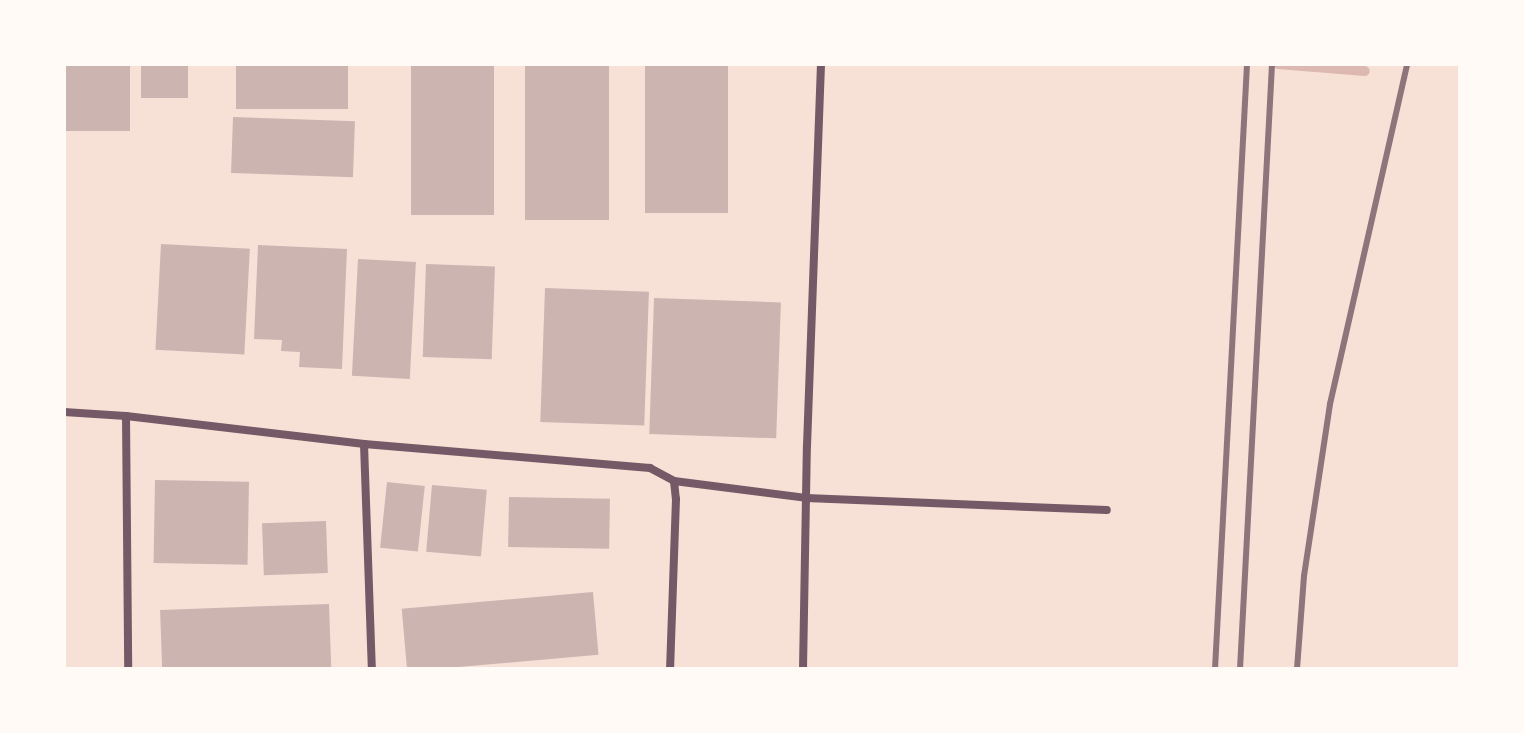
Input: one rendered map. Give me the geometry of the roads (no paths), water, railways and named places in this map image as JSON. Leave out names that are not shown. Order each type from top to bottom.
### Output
[{"type":"street","points":[[803,669],[821,64]]},
{"type":"street","points":[[64,412],[126,416],[364,444],[650,468],[674,481],[806,498],[1107,510]]},
{"type":"street","points":[[126,416],[128,669]]},
{"type":"street","points":[[364,444],[372,669]]},
{"type":"street","points":[[670,669],[674,481]]},
{"type":"waterway","points":[[1278,64],[1365,71]]},
{"type":"railway","points":[[1215,669],[1247,64]]},
{"type":"railway","points":[[1240,669],[1272,64]]},
{"type":"railway","points":[[1297,669],[1304,576],[1330,404],[1407,64]]}]
